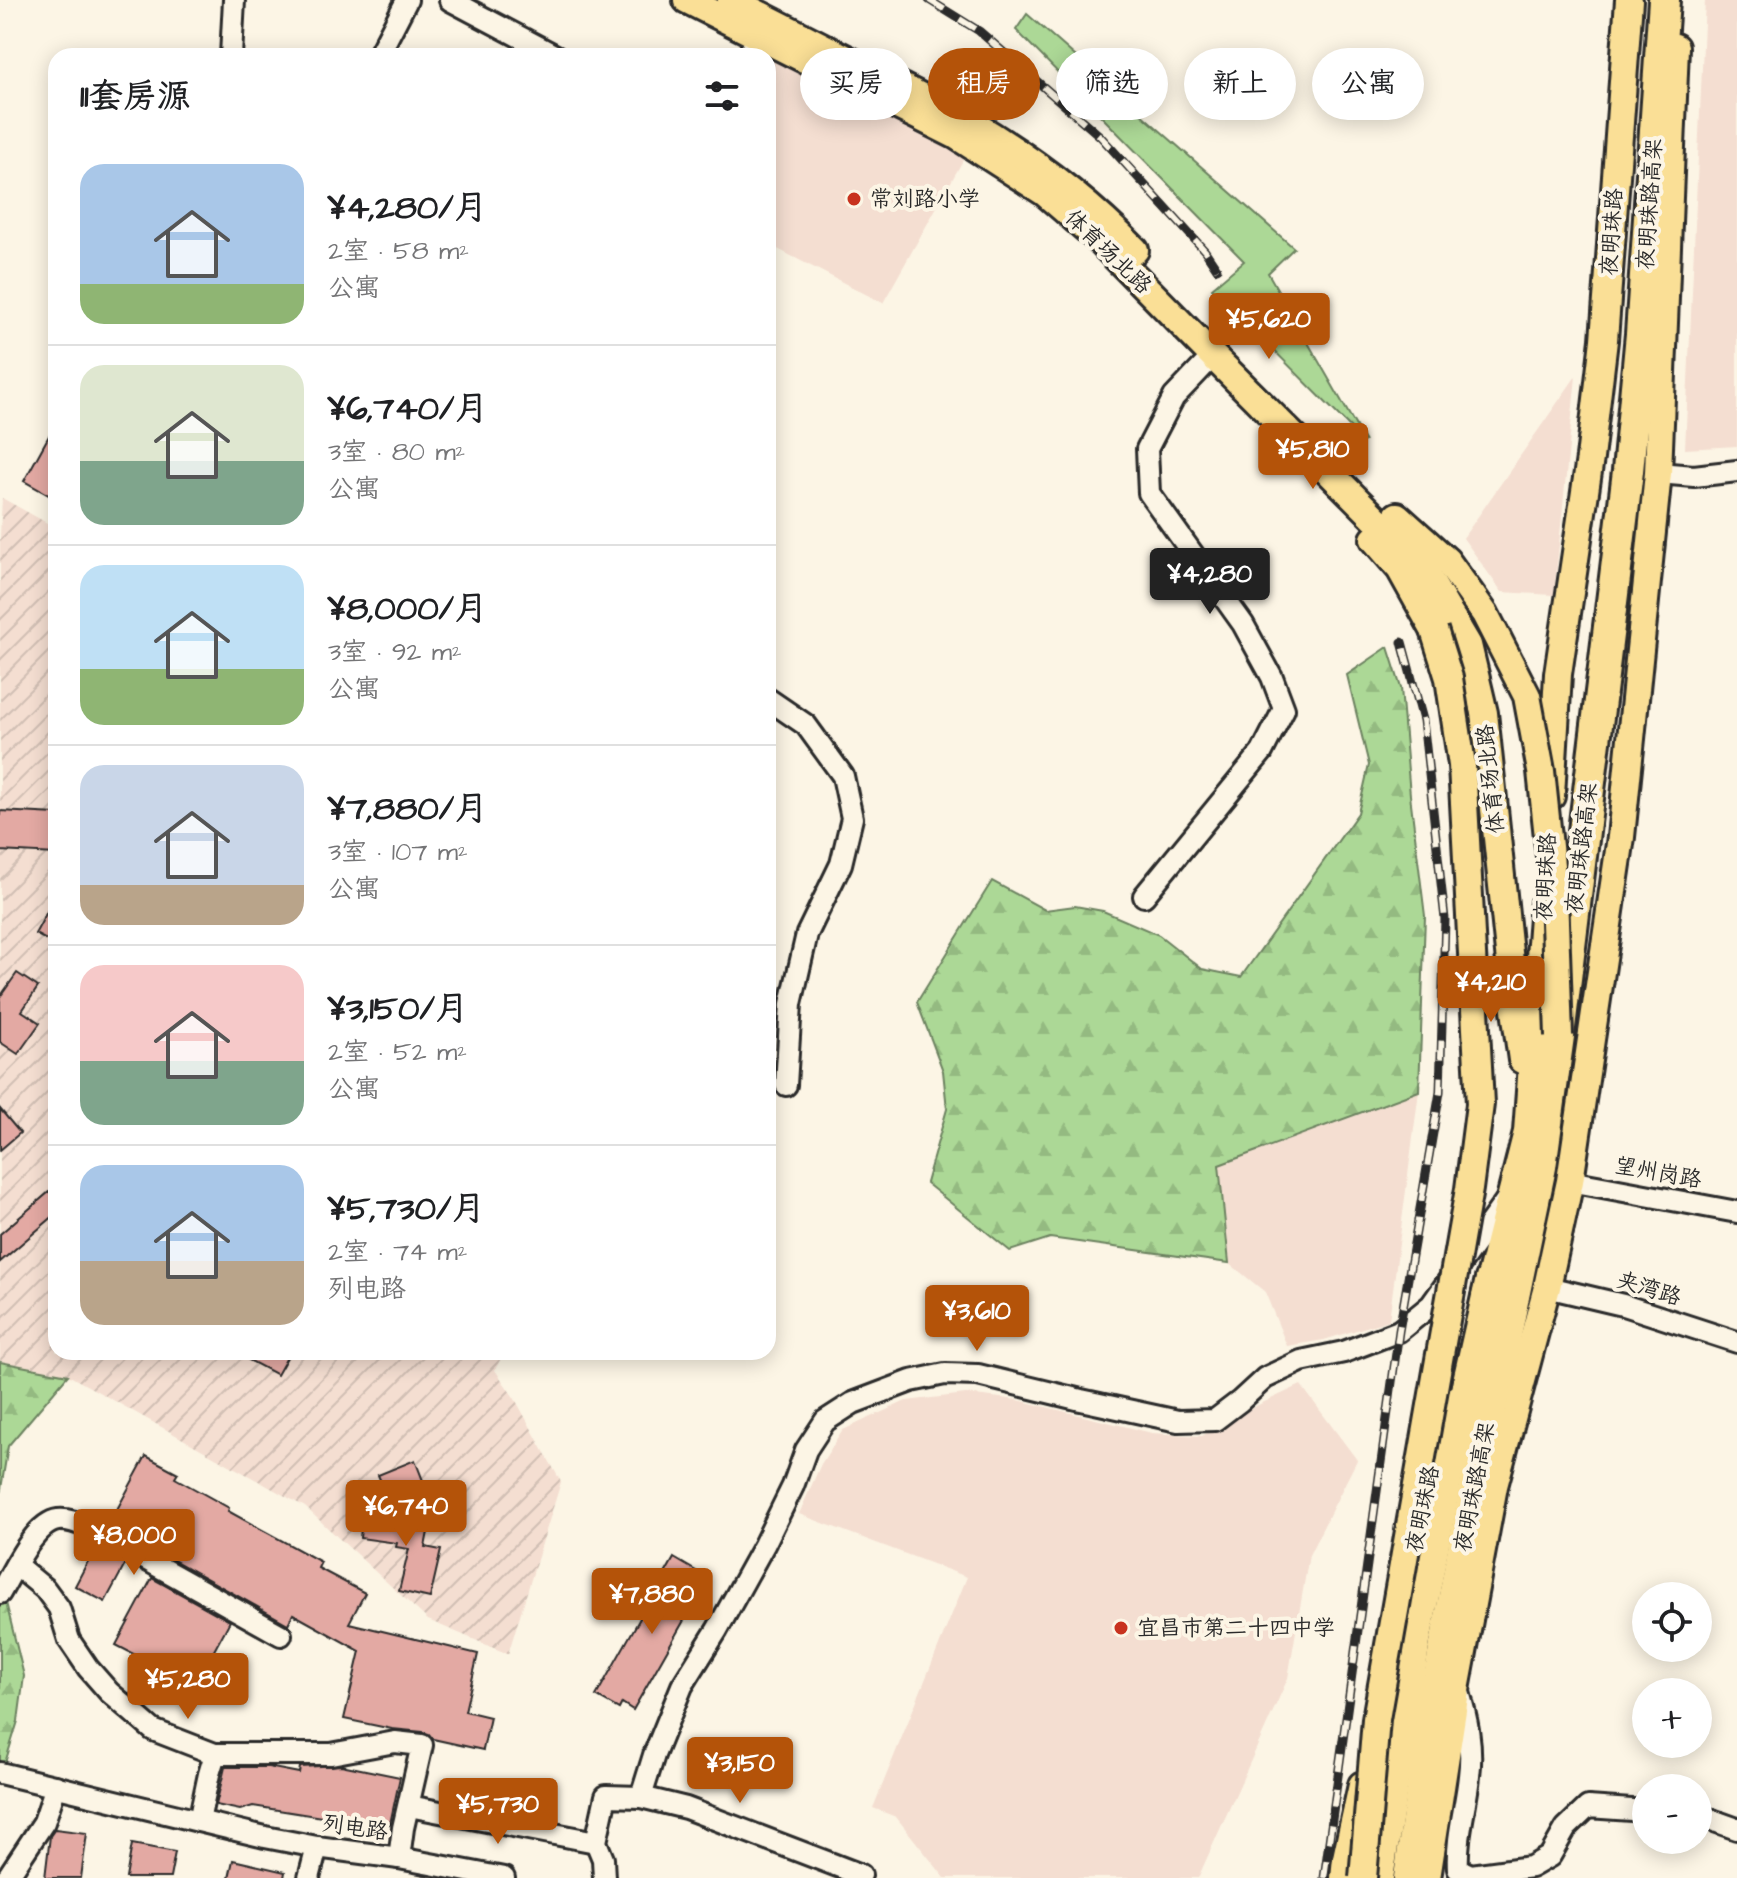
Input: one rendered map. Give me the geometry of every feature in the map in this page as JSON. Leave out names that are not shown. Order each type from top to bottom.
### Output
[{"type":"highway","name":"夜明珠路高架","points":[[1409,1878],[1432,1714],[1476,1479],[1541,1167],[1559,1036],[1628,471],[1641,334],[1664,0]]},
{"type":"highway","name":"夜明珠路高架","points":[[1378,1878],[1414,1647],[1447,1475],[1491,1279]]},
{"type":"main road","name":"体育场北路","points":[[687,0],[753,46]]},
{"type":"main road","name":"体育场北路","points":[[731,0],[963,118],[1052,175],[1108,222],[1166,282],[1216,351]]},
{"type":"main road","name":"夜明珠路","points":[[1344,1878],[1436,1449],[1491,1279],[1527,1132],[1558,674],[1604,340],[1629,0]]},
{"type":"main road","points":[[1427,1878],[1457,1684],[1494,1486],[1547,1287],[1570,1181],[1621,837],[1658,473],[1677,0]]},
{"type":"main road","name":"体育场北路","points":[[776,56],[957,136],[1044,192],[1216,351],[1419,562],[1468,645],[1484,713],[1511,936]]},
{"type":"main road","points":[[1216,351],[1447,561],[1485,614],[1527,696],[1541,771],[1554,894],[1559,1036]]},
{"type":"main road","points":[[1216,351],[1400,569],[1434,630],[1449,678],[1462,765],[1480,1104],[1469,1189],[1376,1719],[1363,1878]]},
{"type":"main road","points":[[1511,936],[1520,974],[1531,969],[1541,954]]},
{"type":"main road","points":[[1511,936],[1515,1010],[1529,1105]]},
{"type":"street","points":[[231,48],[234,0]]},
{"type":"street","points":[[382,48],[407,0]]},
{"type":"street","points":[[450,0],[541,48]]},
{"type":"street","points":[[1144,896],[1262,752],[1284,709],[1272,677],[1243,624],[1149,493],[1147,449],[1174,397],[1216,351]]},
{"type":"street","points":[[1658,473],[1694,476],[1737,471]]},
{"type":"street","points":[[776,704],[806,725],[843,776],[852,818],[841,864],[807,934],[791,1004],[786,1085]]},
{"type":"street","name":"望州岗路","points":[[1570,1181],[1737,1212]]},
{"type":"street","points":[[641,1797],[682,1686],[764,1545],[793,1486],[806,1450],[825,1421],[853,1403],[911,1381],[945,1374],[978,1375],[1178,1421],[1215,1420],[1265,1378],[1301,1361],[1344,1352],[1399,1331],[1431,1305],[1512,1192]]},
{"type":"street","name":"夹湾路","points":[[1547,1287],[1623,1305],[1737,1342]]},
{"type":"street","points":[[0,1593],[36,1533],[54,1520],[70,1520],[88,1527],[281,1635]]},
{"type":"street","points":[[16,1565],[45,1589],[59,1608],[69,1640],[88,1668],[109,1692],[153,1730],[215,1754],[331,1754],[395,1742],[422,1745],[399,1858]]},
{"type":"street","points":[[1457,1684],[1470,1737],[1470,1773],[1457,1850],[1458,1869],[1471,1875],[1531,1867],[1550,1856],[1566,1828],[1588,1807],[1632,1810]]},
{"type":"street","points":[[199,1821],[215,1754]]},
{"type":"street","name":"列电路","points":[[0,1773],[317,1847],[399,1858],[504,1878]]},
{"type":"street","points":[[10,1872],[44,1822],[56,1786]]},
{"type":"street","points":[[604,1878],[603,1859],[596,1842],[606,1796],[641,1797],[686,1808],[861,1875]]},
{"type":"street","points":[[409,1806],[596,1842]]},
{"type":"street","points":[[1712,1820],[1737,1829]]},
{"type":"street","points":[[309,1878],[317,1847]]},
{"type":"shaded area","points":[[1705,0],[1737,0],[1737,446],[1685,449]]},
{"type":"shaded area","name":"常刘路小学","points":[[776,57],[800,69],[800,120],[898,120],[966,155],[883,303],[776,248]]},
{"type":"shaded area","points":[[1576,376],[1554,595],[1502,592],[1463,538]]},
{"type":"shaded area","points":[[2,498],[48,524],[48,1360],[500,1360],[495,1370],[515,1399],[561,1482],[508,1654],[428,1620],[305,1507],[68,1375],[0,1362]]},
{"type":"shaded area","points":[[1419,1091],[1389,1320],[1324,1340],[1287,1346],[1265,1292],[1229,1263],[1219,1165]]},
{"type":"shaded area","name":"宜昌市第二十四中学","points":[[1301,1385],[1357,1460],[1309,1555],[1288,1678],[1198,1878],[945,1878],[896,1817],[873,1808],[967,1577],[799,1514],[821,1464],[843,1430],[906,1401],[966,1394],[1018,1400],[1152,1433],[1202,1436]]},
{"type":"green space","points":[[1027,14],[1066,48],[1056,48],[1056,71],[1040,54],[1040,48],[1034,48],[1016,30]]},
{"type":"green space","points":[[1105,120],[1148,120],[1294,248],[1268,273],[1365,442],[1212,288],[1244,261]]},
{"type":"green space","points":[[1388,647],[1401,688],[1425,916],[1419,1091],[1219,1165],[1229,1263],[1050,1238],[1010,1251],[926,1183],[947,1109],[943,1071],[917,1002],[992,881],[1045,910],[1075,906],[1103,911],[1159,935],[1202,969],[1241,977],[1358,813],[1369,765],[1347,675]]},
{"type":"green space","points":[[0,1362],[68,1375],[8,1446],[0,1495]]},
{"type":"green space","points":[[0,1578],[24,1676],[18,1721],[4,1766],[0,1765]]},
{"type":"building","points":[[48,438],[48,494],[24,481]]},
{"type":"building","points":[[0,811],[48,814],[48,854],[0,851]]},
{"type":"building","points":[[48,910],[48,941],[35,934]]},
{"type":"building","points":[[17,973],[38,987],[22,1011],[40,1023],[18,1054],[0,1042],[0,997]]},
{"type":"building","points":[[0,1109],[20,1133],[0,1150]]},
{"type":"building","points":[[48,1193],[48,1221],[0,1262],[0,1234]]},
{"type":"building","points":[[249,1360],[285,1360],[277,1375]]},
{"type":"building","points":[[146,1456],[178,1473],[175,1478],[229,1508],[228,1511],[321,1562],[318,1568],[365,1593],[349,1623],[478,1654],[465,1711],[490,1717],[483,1750],[433,1739],[423,1732],[344,1719],[360,1651],[293,1614],[288,1624],[109,1524]]},
{"type":"building","points":[[415,1460],[427,1491],[391,1505],[378,1475]]},
{"type":"building","points":[[363,1509],[430,1522],[425,1547],[441,1550],[430,1598],[399,1591],[409,1549],[396,1547],[397,1543],[360,1538]]},
{"type":"building","points":[[96,1546],[126,1563],[105,1602],[75,1586]]},
{"type":"building","points":[[674,1558],[708,1578],[633,1710],[622,1703],[619,1709],[596,1696]]},
{"type":"building","points":[[152,1578],[230,1621],[195,1686],[116,1645]]},
{"type":"building","points":[[341,1765],[400,1777],[390,1824],[338,1814],[334,1819],[253,1806],[240,1810],[216,1805],[225,1767],[268,1767],[299,1773],[300,1767]]},
{"type":"building","points":[[55,1829],[87,1833],[81,1878],[45,1878],[50,1836]]},
{"type":"building","points":[[132,1844],[175,1852],[170,1878],[126,1878]]},
{"type":"building","points":[[233,1860],[285,1872],[284,1878],[229,1878]]},
{"type":"railway","points":[[929,0],[979,31],[1100,136],[1205,251],[1217,269]]},
{"type":"railway","points":[[1324,1878],[1399,1331],[1440,1092],[1445,919],[1423,720],[1402,642]]},
{"type":"place","name":"常刘路小学","points":[[854,199]]},
{"type":"place","name":"宜昌市第二十四中学","points":[[1121,1628]]}]
